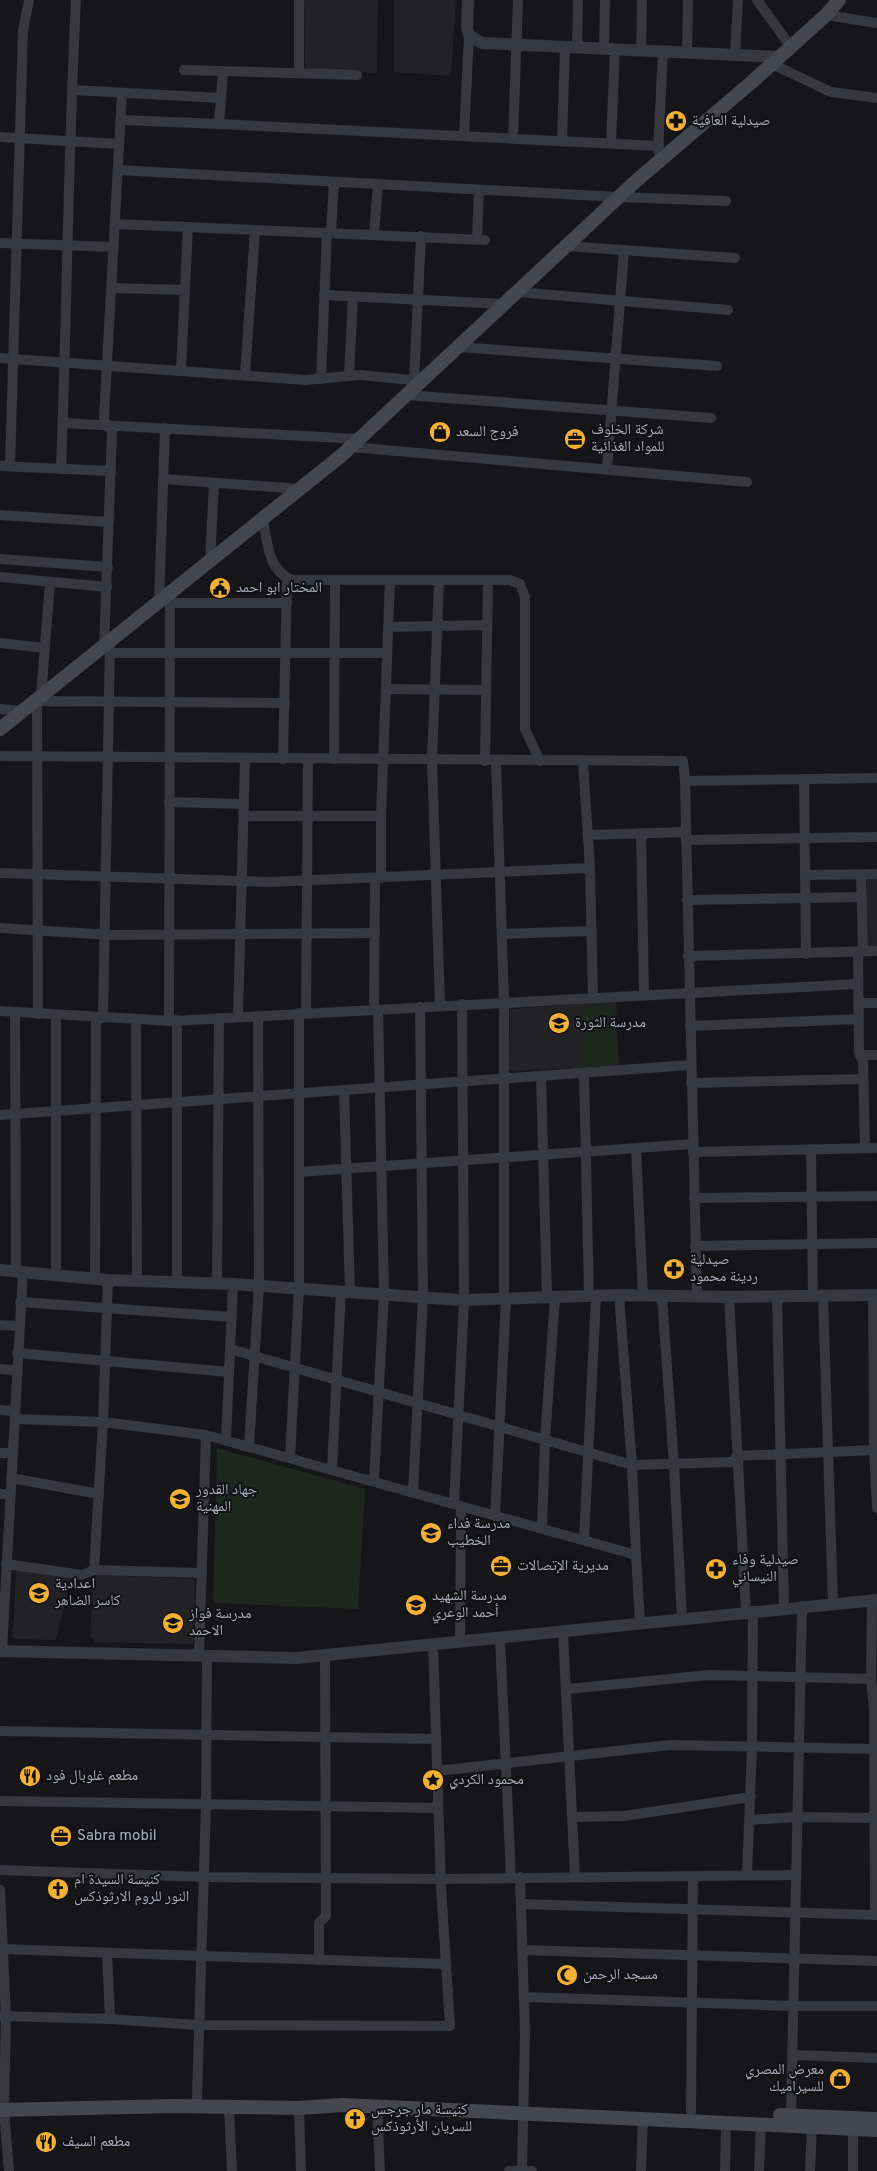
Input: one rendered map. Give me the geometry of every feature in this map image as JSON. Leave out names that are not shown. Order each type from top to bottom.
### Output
[{"type":"main road","points":[[0,729],[108,647],[355,443],[406,395],[418,381],[458,348],[618,197],[776,61],[826,15],[839,0]]},
{"type":"main road","points":[[2,2106],[197,2098],[524,2110],[877,2130]]},
{"type":"main road","points":[[2,2106],[299,2108],[343,2106],[691,2112],[877,2119]]},
{"type":"street","points":[[61,469],[68,245],[69,141],[76,0]]},
{"type":"street","points":[[299,0],[299,73]]},
{"type":"street","points":[[464,136],[470,35],[467,28],[468,0]]},
{"type":"street","points":[[513,138],[518,46],[518,0]]},
{"type":"street","points":[[562,141],[571,47],[578,0]]},
{"type":"street","points":[[604,0],[609,49],[611,143]]},
{"type":"street","points":[[641,50],[642,0]]},
{"type":"street","points":[[687,53],[688,0]]},
{"type":"street","points":[[735,55],[738,0]]},
{"type":"street","points":[[757,0],[791,47]]},
{"type":"street","points":[[29,1],[23,30],[13,359],[5,466],[111,471]]},
{"type":"street","points":[[826,15],[877,23]]},
{"type":"street","points":[[470,35],[482,43],[735,55],[776,61],[831,92],[877,98]]},
{"type":"street","points":[[658,162],[663,52]]},
{"type":"street","points":[[184,70],[357,74]]},
{"type":"street","points":[[219,124],[223,71]]},
{"type":"street","points":[[72,90],[221,98]]},
{"type":"street","points":[[95,1278],[96,1108],[106,876],[109,701],[107,587],[112,431],[104,417],[122,93]]},
{"type":"street","points":[[121,120],[659,146]]},
{"type":"street","points":[[0,138],[119,144]]},
{"type":"street","points":[[118,170],[479,190],[726,201]]},
{"type":"street","points":[[321,379],[324,295],[334,182]]},
{"type":"street","points":[[374,234],[378,184]]},
{"type":"street","points":[[115,224],[481,240],[479,190]]},
{"type":"street","points":[[181,370],[188,227]]},
{"type":"street","points":[[245,375],[255,230]]},
{"type":"street","points":[[0,358],[305,380],[349,375],[418,381],[418,300],[421,236]]},
{"type":"street","points":[[0,243],[114,247]]},
{"type":"street","points":[[566,246],[735,258]]},
{"type":"street","points":[[607,469],[624,250]]},
{"type":"street","points":[[112,288],[186,290]]},
{"type":"street","points":[[517,292],[728,310]]},
{"type":"street","points":[[324,295],[504,304]]},
{"type":"street","points":[[349,375],[353,296]]},
{"type":"street","points":[[458,348],[716,366]]},
{"type":"street","points":[[406,395],[711,418]]},
{"type":"street","points":[[63,422],[355,443],[747,482]]},
{"type":"street","points":[[165,428],[163,479],[169,653],[169,934],[177,1102],[176,1282]]},
{"type":"street","points":[[163,479],[300,489]]},
{"type":"street","points":[[210,562],[214,483]]},
{"type":"street","points":[[0,515],[109,522]]},
{"type":"street","points":[[263,519],[270,558],[278,570],[287,578],[336,581],[488,580],[520,584],[525,596],[525,729],[540,761]]},
{"type":"street","points":[[0,559],[108,567]]},
{"type":"street","points":[[0,577],[107,587]]},
{"type":"street","points":[[283,759],[287,578]]},
{"type":"street","points":[[439,580],[432,760],[440,1006]]},
{"type":"street","points":[[488,580],[486,690],[500,873],[504,1002],[505,1299],[494,1516]]},
{"type":"street","points":[[334,759],[336,581]]},
{"type":"street","points":[[374,1480],[384,1294],[375,933],[384,760],[390,581]]},
{"type":"street","points":[[38,1014],[37,756],[39,699],[50,582]]},
{"type":"street","points":[[166,600],[287,603]]},
{"type":"street","points":[[388,627],[487,625]]},
{"type":"street","points":[[0,643],[45,648]]},
{"type":"street","points":[[108,647],[169,653],[387,653]]},
{"type":"street","points":[[386,689],[486,690]]},
{"type":"street","points":[[39,699],[285,703]]},
{"type":"street","points":[[0,709],[24,711]]},
{"type":"street","points":[[0,756],[583,762],[683,761],[697,1297]]},
{"type":"street","points":[[238,1017],[245,758]]},
{"type":"street","points":[[290,1458],[299,1288],[299,1093],[307,934],[308,759]]},
{"type":"street","points":[[583,762],[590,868],[593,997]]},
{"type":"street","points":[[685,781],[877,778]]},
{"type":"street","points":[[804,779],[806,954]]},
{"type":"street","points":[[169,802],[244,804]]},
{"type":"street","points":[[244,816],[381,816]]},
{"type":"street","points":[[588,834],[641,833],[686,836],[805,838],[877,837]]},
{"type":"street","points":[[641,833],[644,994]]},
{"type":"street","points":[[0,873],[242,881],[307,881],[590,868]]},
{"type":"street","points":[[861,874],[858,1019],[860,1055],[863,1062],[865,1148]]},
{"type":"street","points":[[805,875],[877,874]]},
{"type":"street","points":[[687,900],[862,897]]},
{"type":"street","points":[[0,928],[104,934],[375,933]]},
{"type":"street","points":[[502,934],[592,931]]},
{"type":"street","points":[[688,956],[877,951]]},
{"type":"street","points":[[0,1011],[99,1018],[173,1020],[858,984]]},
{"type":"street","points":[[858,1003],[877,1003]]},
{"type":"street","points":[[460,1641],[457,1506],[458,1415],[464,1300],[462,1004]]},
{"type":"street","points":[[413,1492],[423,1297],[420,1007]]},
{"type":"street","points":[[15,1013],[20,1302],[11,1478],[5,1494],[1,1651],[296,1658],[875,1600],[871,1678],[875,1710],[877,1915],[521,1904]]},
{"type":"street","points":[[56,1015],[56,1274]]},
{"type":"street","points":[[249,1447],[259,1285],[258,1016]]},
{"type":"street","points":[[217,1283],[219,1018]]},
{"type":"street","points":[[136,1019],[137,1280]]},
{"type":"street","points":[[690,1026],[858,1019]]},
{"type":"street","points":[[860,1055],[877,1055]]},
{"type":"street","points":[[0,1115],[690,1065]]},
{"type":"street","points":[[584,1073],[592,1296],[589,1453],[584,1540]]},
{"type":"street","points":[[541,1076],[551,1297],[542,1528]]},
{"type":"street","points":[[691,1083],[863,1079]]},
{"type":"street","points":[[332,1469],[336,1379],[345,1292],[346,1168],[344,1090]]},
{"type":"street","points":[[299,1172],[636,1148],[810,1150],[877,1148]]},
{"type":"street","points":[[636,1148],[643,1296]]},
{"type":"street","points":[[810,1150],[812,1244],[818,1296],[828,1452],[833,1604]]},
{"type":"street","points":[[694,1198],[877,1196]]},
{"type":"street","points":[[695,1246],[877,1243]]},
{"type":"street","points":[[0,1270],[108,1280],[259,1285],[464,1300],[619,1295],[662,1297],[875,1295],[877,1508]]},
{"type":"street","points":[[94,1570],[104,1422],[108,1280]]},
{"type":"street","points":[[226,1440],[233,1284]]},
{"type":"street","points":[[619,1295],[632,1465],[640,1623]]},
{"type":"street","points":[[777,1296],[784,1608]]},
{"type":"street","points":[[662,1297],[674,1465],[682,1618]]},
{"type":"street","points":[[729,1297],[737,1456],[752,1676],[751,1797],[747,1875]]},
{"type":"street","points":[[20,1302],[232,1317]]},
{"type":"street","points":[[0,1325],[19,1326]]},
{"type":"street","points":[[230,1349],[632,1465],[733,1462],[737,1456]]},
{"type":"street","points":[[18,1353],[229,1372]]},
{"type":"street","points":[[0,1369],[16,1370]]},
{"type":"street","points":[[0,1410],[14,1415],[104,1422],[206,1435],[374,1480],[457,1506],[636,1555]]},
{"type":"street","points":[[197,2098],[206,1805],[202,1573],[206,1435]]},
{"type":"street","points":[[737,1456],[875,1450]]},
{"type":"street","points":[[0,1453],[12,1453]]},
{"type":"street","points":[[11,1478],[99,1494]]},
{"type":"street","points":[[4,1571],[82,1575],[94,1570],[202,1573]]},
{"type":"street","points":[[791,2116],[795,2006],[802,1606]]},
{"type":"street","points":[[563,1631],[568,1689],[575,1876]]},
{"type":"street","points":[[500,1637],[506,1764],[516,1877],[521,1904],[524,1997],[522,2171]]},
{"type":"street","points":[[3,2016],[110,2018],[198,2025],[450,2026],[440,1879],[434,1644]]},
{"type":"street","points":[[319,1960],[320,1924],[326,1916],[324,1655]]},
{"type":"street","points":[[568,1689],[709,1675],[871,1678]]},
{"type":"street","points":[[0,1731],[436,1739]]},
{"type":"street","points":[[437,1772],[670,1745],[874,1749]]},
{"type":"street","points":[[573,1817],[624,1816],[751,1797]]},
{"type":"street","points":[[0,1801],[438,1808]]},
{"type":"street","points":[[750,1820],[875,1818]]},
{"type":"street","points":[[0,1870],[204,1877],[440,1879],[796,1875]]},
{"type":"street","points":[[691,2112],[694,2001],[692,1955],[694,1876]]},
{"type":"street","points":[[0,1890],[3,2016],[2,2106],[9,2171]]},
{"type":"street","points":[[1,1949],[445,1964]]},
{"type":"street","points":[[522,1950],[877,1961]]},
{"type":"street","points":[[106,1953],[110,2018]]},
{"type":"street","points":[[524,1997],[694,2001],[795,2006],[877,2006]]},
{"type":"street","points":[[793,2055],[877,2058]]},
{"type":"street","points":[[229,2107],[232,2171]]},
{"type":"street","points":[[377,2107],[380,2171]]},
{"type":"street","points":[[299,2108],[301,2171]]},
{"type":"street","points":[[642,2171],[643,2118]]},
{"type":"street","points":[[725,2171],[726,2122]]},
{"type":"street","points":[[759,2171],[761,2124]]},
{"type":"street","points":[[810,2171],[812,2126]]},
{"type":"street","points":[[853,2129],[853,2171]]},
{"type":"street","points":[[509,2171],[532,2171]]},
{"type":"shaded area","points":[[304,0],[378,0],[377,73],[310,71],[305,66]]},
{"type":"shaded area","points":[[394,0],[456,0],[451,76],[394,72]]},
{"type":"shaded area","points":[[867,878],[877,878],[877,947],[866,947]]},
{"type":"shaded area","points":[[616,1002],[619,1066],[509,1071],[510,1009]]},
{"type":"shaded area","points":[[614,1005],[619,1063],[582,1066],[581,1007]]},
{"type":"shaded area","points":[[217,1448],[365,1489],[358,1609],[213,1603]]},
{"type":"shaded area","points":[[16,1570],[71,1579],[56,1640],[13,1639]]},
{"type":"shaded area","points":[[96,1575],[193,1579],[195,1582],[193,1644],[95,1642],[90,1636],[93,1580]]},
{"type":"place","name":"صيدلية العافية","points":[[676,121]]},
{"type":"place","name":"فروج السعد","points":[[440,432]]},
{"type":"place","name":"شركة الخلوف للمواد الغذائية","points":[[575,439]]},
{"type":"place","name":"المختار ابو احمد","points":[[220,588]]},
{"type":"place","name":"مدرسة الثورة","points":[[559,1023]]},
{"type":"place","name":"صيدلية ردينة محمود","points":[[674,1269]]},
{"type":"place","name":"جهاد القدور المهنية","points":[[180,1499]]},
{"type":"place","name":"مدرسة فداء الخطيب","points":[[431,1533]]},
{"type":"place","name":"مديرية الإتصالات","points":[[501,1566]]},
{"type":"place","name":"صيدلية وفاء النيساني","points":[[716,1569]]},
{"type":"place","name":"اعدادية كاسر الضاهر","points":[[39,1593]]},
{"type":"place","name":"مدرسة الشهيد أحمد الوعري","points":[[416,1605]]},
{"type":"place","name":"مدرسة فواز الاحمد","points":[[173,1623]]},
{"type":"place","name":"مطعم غلوبال فود","points":[[30,1776]]},
{"type":"place","name":"محمود الكردي","points":[[433,1780]]},
{"type":"place","name":"Sabra mobil","points":[[61,1836]]},
{"type":"place","name":"كنيسة السيدة ام النور للروم الارثوذكس","points":[[58,1889]]},
{"type":"place","name":"مسجد الرحمن","points":[[567,1975]]},
{"type":"place","name":"معرض المصري للسيراميك","points":[[840,2079]]},
{"type":"place","name":"كنيسة مار جرجس للسريان الأرثوذكس","points":[[355,2119]]},
{"type":"place","name":"مطعم السيف","points":[[46,2142]]}]
